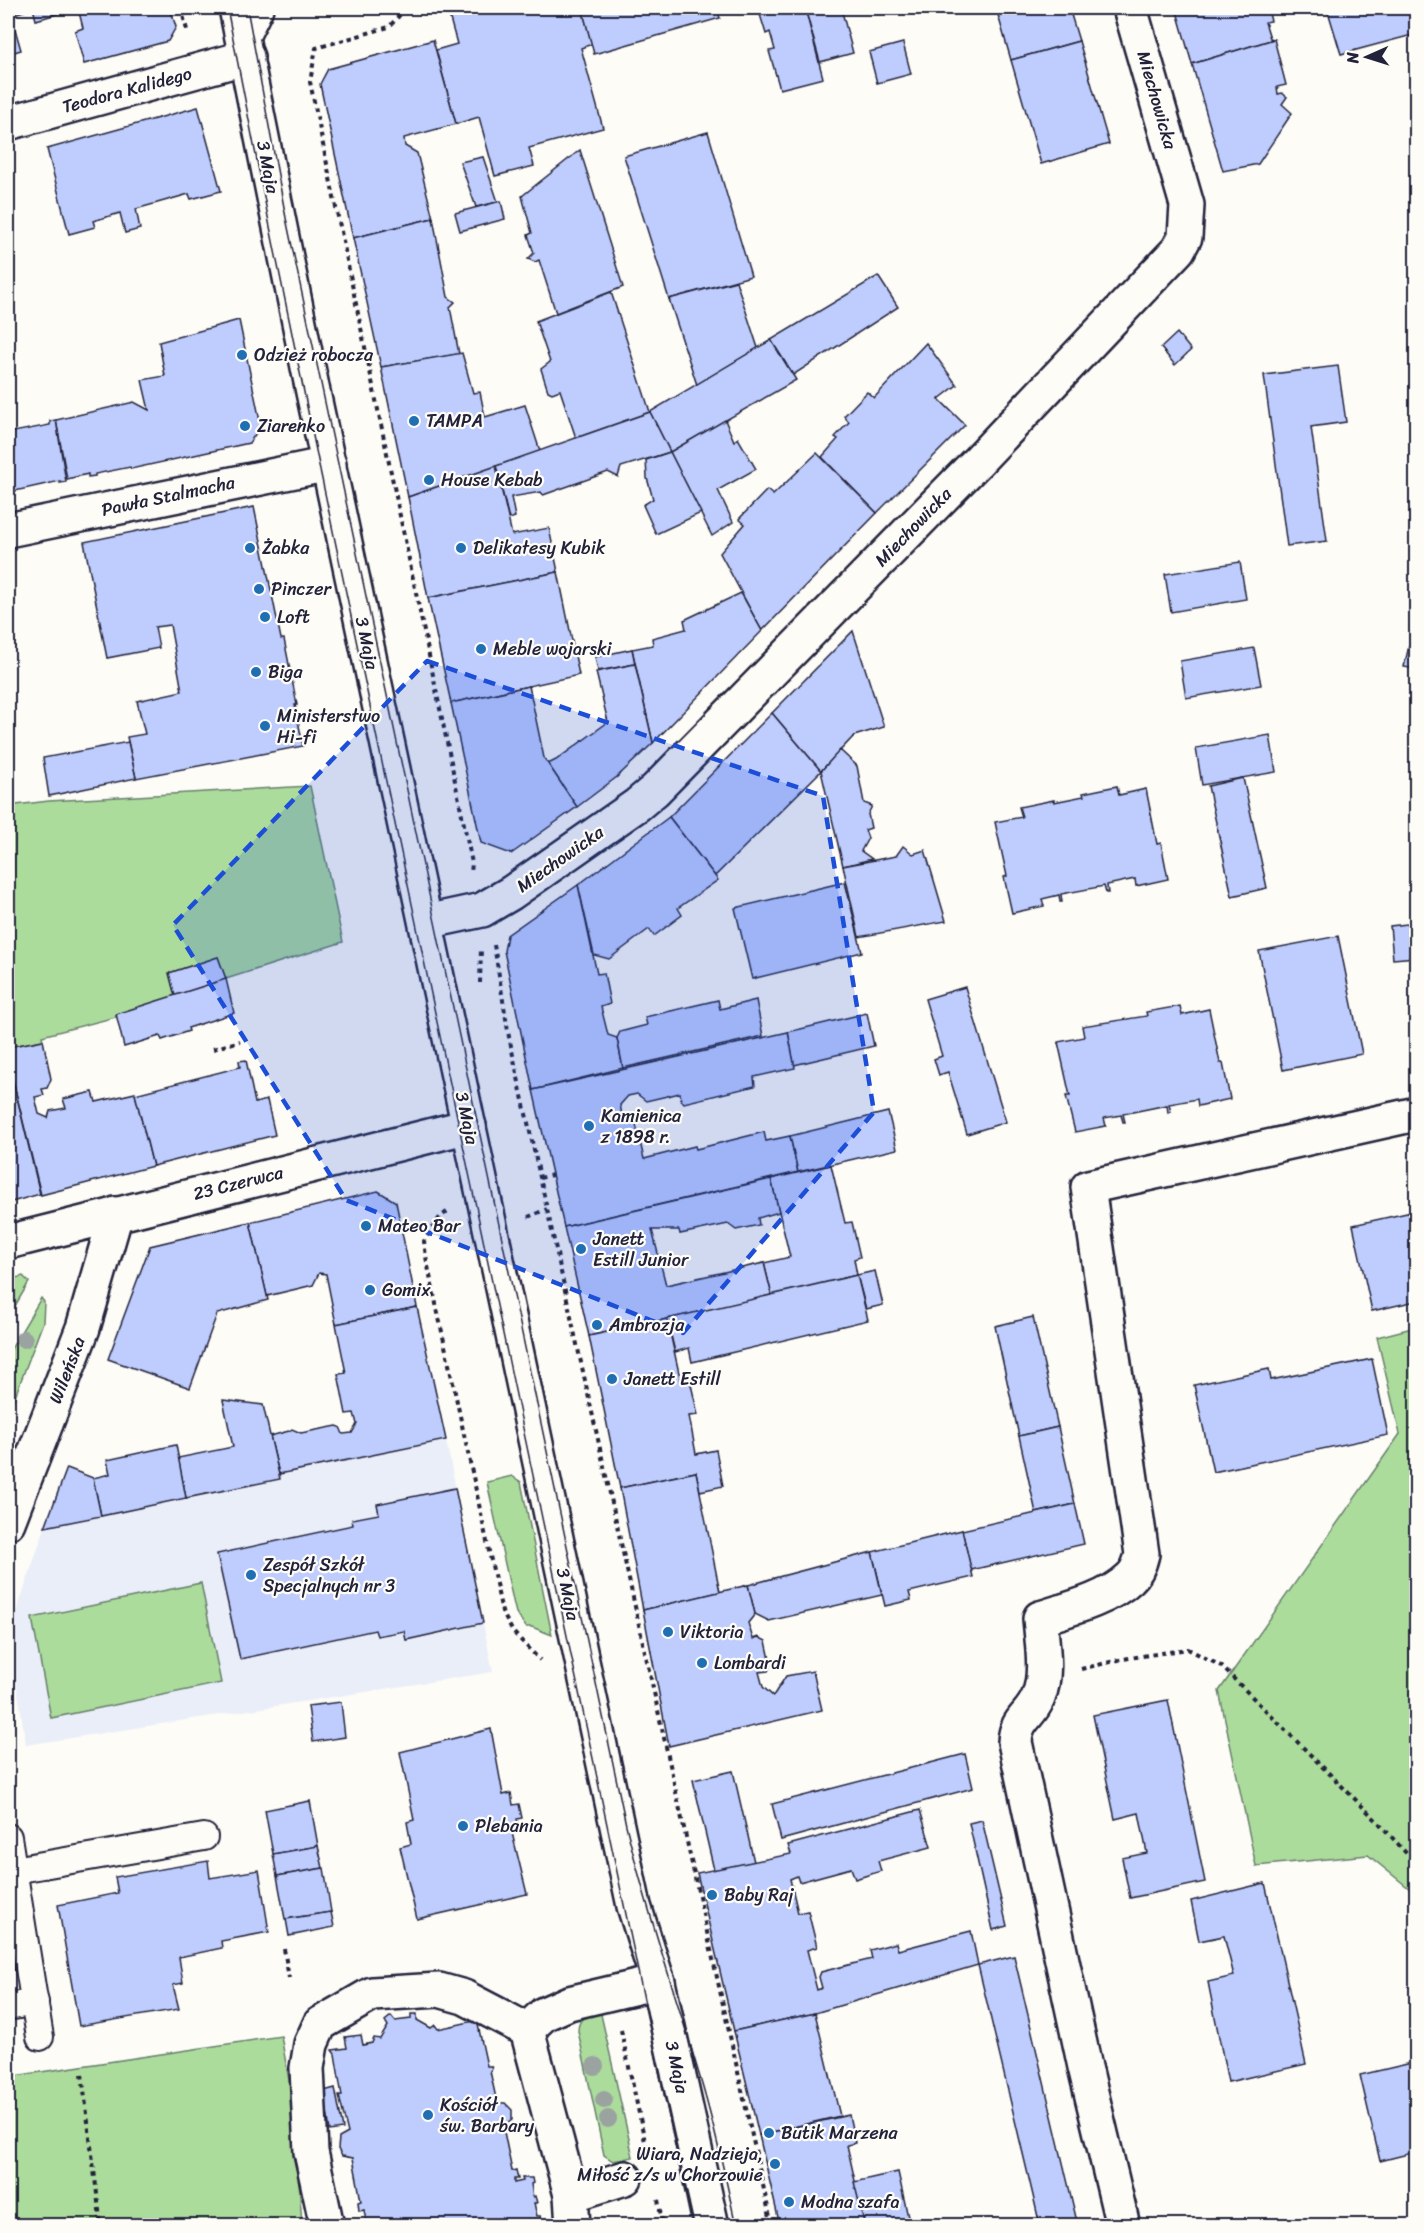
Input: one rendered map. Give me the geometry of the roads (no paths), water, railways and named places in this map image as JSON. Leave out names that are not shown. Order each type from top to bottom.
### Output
[{"type":"street","name":"Miechowicka","points":[[426,922],[482,910],[511,893],[637,806],[655,790],[979,460],[1178,250],[1185,237],[1187,205],[1130,8]]},
{"type":"street","name":"3 Maja","points":[[245,27],[329,464],[634,1906],[658,1982],[712,2226]]},
{"type":"street","name":"Teodora Kalidego","points":[[8,123],[146,84],[245,27]]},
{"type":"street","name":"Pawła Stalmacha","points":[[8,530],[329,464]]},
{"type":"street","points":[[1123,2226],[1085,2067],[1015,1742],[1016,1729],[1038,1698],[1042,1679],[1040,1618],[1084,1604],[1117,1589],[1131,1578],[1142,1554],[1088,1187],[1416,1114]]},
{"type":"street","name":"23 Czerwca","points":[[8,1242],[469,1126]]},
{"type":"street","name":"Wileńska","points":[[8,1522],[83,1328],[116,1214]]},
{"type":"street","points":[[527,2030],[544,2014],[569,2002],[658,1982]]},
{"type":"street","points":[[327,2226],[311,2152],[307,2068],[311,2044],[320,2024],[372,1994],[439,1990],[464,1997],[527,2030],[572,2210],[625,2178]]},
{"type":"lane","points":[[14,1870],[204,1837]]},
{"type":"lane","points":[[8,1838],[40,2037]]},
{"type":"lane","points":[[8,2007],[34,2002]]},
{"type":"tram line","points":[[227,8],[319,465],[692,2226]]},
{"type":"tram line","points":[[247,8],[286,218],[626,1825],[643,1891],[708,2105],[736,2226]]},
{"type":"place","name":"Odzież robocza","points":[[242,355]]},
{"type":"place","name":"TAMPA","points":[[414,421]]},
{"type":"place","name":"Ziarenko","points":[[245,426]]},
{"type":"place","name":"House Kebab","points":[[429,480]]},
{"type":"place","name":"Żabka","points":[[250,548]]},
{"type":"place","name":"Delikatesy Kubik","points":[[461,548]]},
{"type":"place","name":"Pinczer","points":[[259,589]]},
{"type":"place","name":"Loft","points":[[265,617]]},
{"type":"place","name":"Meble wojarski","points":[[481,649]]},
{"type":"place","name":"Biga","points":[[256,672]]},
{"type":"place","name":"Ministerstwo Hi-fi","points":[[265,726]]},
{"type":"place","name":"Kamienica z 1898 r.","points":[[589,1126]]},
{"type":"place","name":"Mateo Bar","points":[[366,1226]]},
{"type":"place","name":"Janett Estill Junior","points":[[581,1249]]},
{"type":"place","name":"Gomix","points":[[370,1290]]},
{"type":"place","name":"Ambrozja","points":[[597,1325]]},
{"type":"place","name":"Janett Estill","points":[[612,1379]]},
{"type":"place","name":"Zespół Szkół Specjalnych nr 3","points":[[251,1575]]},
{"type":"place","name":"Viktoria","points":[[668,1632]]},
{"type":"place","name":"Lombardi","points":[[702,1663]]},
{"type":"place","name":"Plebania","points":[[463,1826]]},
{"type":"place","name":"Baby Raj","points":[[712,1895]]},
{"type":"place","name":"Kościół św. Barbary","points":[[428,2115]]},
{"type":"place","name":"Butik Marzena","points":[[769,2133]]},
{"type":"place","name":"Wiara, Nadzieja, Miłość z/s w Chorzowie","points":[[775,2164]]},
{"type":"place","name":"Modna szafa","points":[[789,2202]]}]
